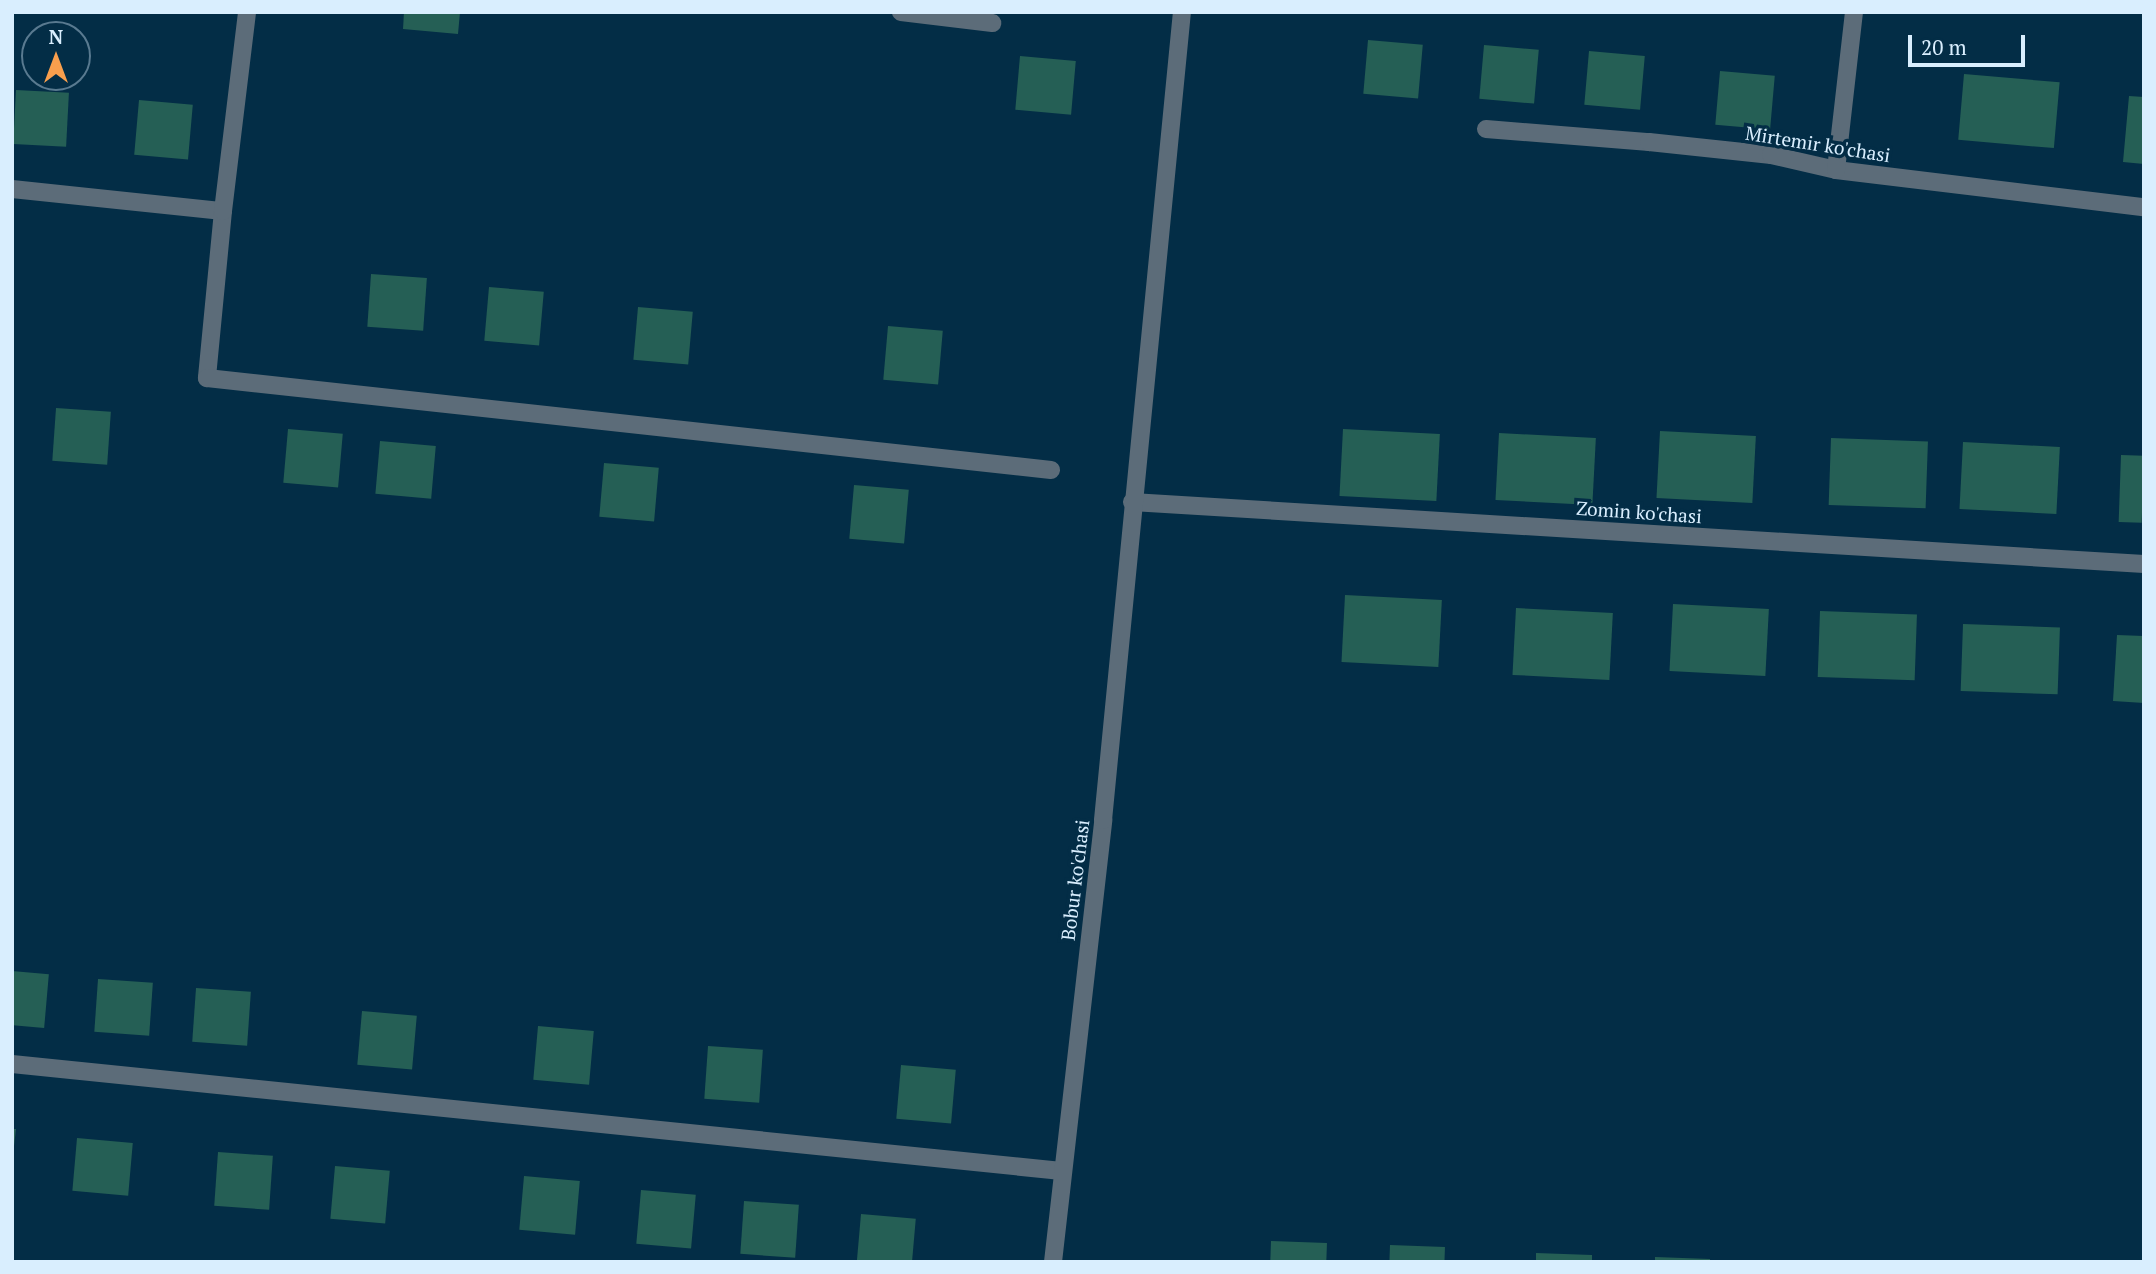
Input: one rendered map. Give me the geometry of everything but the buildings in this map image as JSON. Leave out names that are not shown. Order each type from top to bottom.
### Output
[{"type":"street","points":[[247,12],[223,211],[207,378],[1051,470]]},
{"type":"street","points":[[901,12],[992,23]]},
{"type":"street","name":"Bobur ko'chasi","points":[[1053,1262],[1104,820],[1132,502],[1182,12]]},
{"type":"street","points":[[1836,170],[1854,12]]},
{"type":"street","name":"Mirtemir ko'chasi","points":[[1486,129],[1771,155],[1836,170],[2144,208]]},
{"type":"street","points":[[12,189],[223,211]]},
{"type":"street","name":"Zomin ko'chasi","points":[[1132,502],[2144,564]]},
{"type":"street","points":[[12,1064],[1062,1171]]}]
